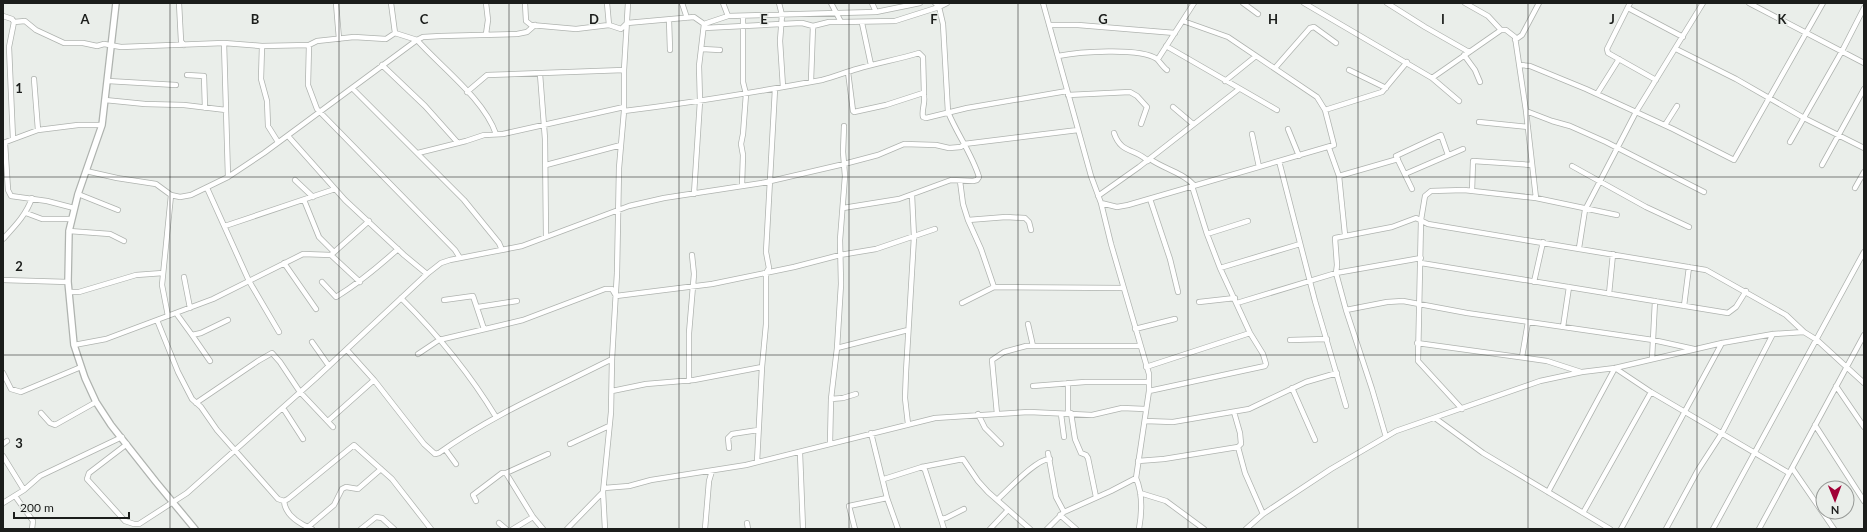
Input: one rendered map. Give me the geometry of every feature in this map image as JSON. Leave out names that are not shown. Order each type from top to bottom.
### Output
[{"type":"street","points":[[116,3],[102,125],[78,194],[69,231],[68,282],[74,345],[81,367],[96,402],[127,444],[195,529]]},
{"type":"street","points":[[179,3],[182,44]]},
{"type":"street","points":[[336,3],[339,39]]},
{"type":"street","points":[[391,3],[395,33]]},
{"type":"street","points":[[486,3],[488,20],[486,34]]},
{"type":"street","points":[[525,3],[526,21],[528,24],[576,29],[609,25],[621,29],[627,23],[688,18],[694,18],[704,26],[781,24],[802,24],[813,26],[829,22],[862,23],[895,21],[937,5],[947,3]]},
{"type":"street","points":[[607,3],[609,25]]},
{"type":"street","points":[[605,529],[603,490],[612,391],[618,211],[628,3]]},
{"type":"street","points":[[682,3],[688,18]]},
{"type":"street","points":[[723,3],[728,16]]},
{"type":"street","points":[[779,3],[782,15],[780,41],[783,66],[783,87]]},
{"type":"street","points":[[831,3],[838,13],[841,22]]},
{"type":"street","points":[[872,3],[876,12]]},
{"type":"street","points":[[704,26],[728,16],[876,12],[920,3]]},
{"type":"street","points":[[1042,3],[1078,130],[1101,203],[1123,288],[1146,366],[1149,382],[1145,421],[1136,478],[1140,493],[1141,518],[1139,529]]},
{"type":"street","points":[[1158,60],[1194,3]]},
{"type":"street","points":[[1242,3],[1258,14]]},
{"type":"street","points":[[1304,3],[1407,62],[1432,78],[1459,101]]},
{"type":"street","points":[[1387,3],[1469,52]]},
{"type":"street","points":[[1465,3],[1472,4],[1488,16],[1502,30],[1506,30],[1516,40],[1536,198]]},
{"type":"street","points":[[1516,40],[1522,35],[1539,3]]},
{"type":"street","points":[[1579,248],[1585,210],[1636,112],[1703,3]]},
{"type":"street","points":[[1749,3],[1864,63]]},
{"type":"street","points":[[1520,65],[1530,66],[1597,94],[1665,125],[1734,160],[1788,68],[1823,3]]},
{"type":"street","points":[[843,208],[890,201],[912,195],[945,181],[977,180],[979,177],[948,112],[943,24],[937,5]]},
{"type":"street","points":[[1656,80],[1608,53],[1607,49],[1629,5],[1683,37]]},
{"type":"street","points":[[1790,142],[1842,51],[1864,8]]},
{"type":"street","points":[[3,16],[12,19],[14,22],[25,21],[36,30],[64,43],[83,43],[97,46],[105,44],[112,47],[182,44],[262,46],[309,45],[317,41],[354,37],[386,39],[395,33]]},
{"type":"street","points":[[742,185],[743,156],[741,144],[746,94],[743,82],[743,16]]},
{"type":"street","points":[[669,20],[670,50]]},
{"type":"street","points":[[1101,203],[1117,207],[1150,199],[1334,146],[1324,110],[1317,97],[1228,37],[1183,21]]},
{"type":"street","points":[[13,139],[14,131],[9,47],[14,22]]},
{"type":"street","points":[[862,23],[871,66]]},
{"type":"street","points":[[86,171],[117,178],[156,184],[172,195],[180,197],[191,195],[228,176],[288,136],[416,40],[423,37],[527,32],[535,25]]},
{"type":"street","points":[[1049,25],[1078,25],[1175,34]]},
{"type":"street","points":[[694,194],[700,101],[699,66],[704,26]]},
{"type":"street","points":[[811,81],[813,26]]},
{"type":"street","points":[[1275,68],[1310,28],[1314,27],[1336,43]]},
{"type":"street","points":[[1432,78],[1502,30]]},
{"type":"street","points":[[395,33],[416,40],[467,92],[490,120],[496,134]]},
{"type":"street","points":[[224,44],[228,176]]},
{"type":"street","points":[[309,45],[308,85],[312,98],[320,113],[445,239],[460,258]]},
{"type":"street","points":[[262,46],[261,79],[267,101],[268,126],[278,142]]},
{"type":"street","points":[[1166,46],[1277,110]]},
{"type":"street","points":[[702,49],[720,50]]},
{"type":"street","points":[[1676,49],[1736,79],[1804,118],[1864,148]]},
{"type":"street","points":[[1058,56],[1092,51],[1138,54],[1158,60],[1167,70]]},
{"type":"street","points":[[418,153],[458,143],[484,134],[503,134],[624,109],[700,101],[775,89],[830,78],[920,54],[923,57],[923,117],[1068,93],[1130,92],[1137,96],[1147,107],[1141,124]]},
{"type":"street","points":[[1464,55],[1475,70],[1480,82]]},
{"type":"street","points":[[1225,81],[1256,56]]},
{"type":"street","points":[[1597,94],[1619,59]]},
{"type":"street","points":[[1324,110],[1378,94],[1386,88],[1407,62]]},
{"type":"street","points":[[382,65],[425,106],[458,143]]},
{"type":"street","points":[[467,92],[487,75],[624,70]]},
{"type":"street","points":[[1349,70],[1386,88]]},
{"type":"street","points":[[848,72],[854,112],[886,105],[920,93],[924,94]]},
{"type":"street","points":[[540,74],[546,164],[546,237]]},
{"type":"street","points":[[187,75],[204,76],[206,108]]},
{"type":"street","points":[[34,79],[38,130]]},
{"type":"street","points":[[108,81],[176,85]]},
{"type":"street","points":[[352,88],[402,140],[410,144],[464,200],[499,242],[502,250]]},
{"type":"street","points":[[757,462],[766,324],[766,273],[769,268],[766,252],[775,89]]},
{"type":"street","points":[[1098,196],[1149,160],[1239,89]]},
{"type":"street","points":[[1822,165],[1864,89]]},
{"type":"street","points":[[105,100],[145,104],[184,105],[226,110]]},
{"type":"street","points":[[1665,125],[1677,106]]},
{"type":"street","points":[[1174,107],[1193,124]]},
{"type":"street","points":[[1526,111],[1570,126],[1617,147],[1704,192]]},
{"type":"street","points":[[1479,122],[1528,127]]},
{"type":"street","points":[[74,208],[32,198],[13,198],[9,194],[4,143],[38,130],[78,125],[102,125]]},
{"type":"street","points":[[830,443],[831,399],[837,348],[841,284],[840,256],[843,208],[844,126]]},
{"type":"street","points":[[1288,129],[1299,156]]},
{"type":"street","points":[[127,444],[89,473],[87,479],[90,484],[104,496],[125,521],[134,524],[144,521],[173,503],[235,451],[347,350],[427,274],[441,263],[522,246],[639,204],[771,181],[868,159],[904,144],[936,145],[949,148],[961,147],[964,144],[1078,130]]},
{"type":"street","points":[[14,131],[21,137]]},
{"type":"street","points":[[1114,133],[1117,140],[1123,147],[1189,179],[1193,186],[1207,234],[1220,268],[1250,333],[1266,361],[1265,366],[1149,391]]},
{"type":"street","points":[[1252,134],[1260,167]]},
{"type":"street","points":[[1412,189],[1396,156],[1441,135],[1448,155]]},
{"type":"street","points":[[288,136],[335,189],[398,249],[427,274]]},
{"type":"street","points":[[546,164],[621,145]]},
{"type":"street","points":[[1329,148],[1339,176],[1345,235]]},
{"type":"street","points":[[1405,174],[1463,149]]},
{"type":"street","points":[[1339,176],[1398,159]]},
{"type":"street","points":[[1279,161],[1310,281],[1346,406]]},
{"type":"street","points":[[1472,191],[1473,162],[1532,165]]},
{"type":"street","points":[[1572,166],[1646,207],[1689,227]]},
{"type":"street","points":[[1855,188],[1864,172]]},
{"type":"street","points":[[295,180],[313,197]]},
{"type":"street","points":[[960,181],[963,204],[968,220],[981,249],[994,287]]},
{"type":"street","points":[[207,188],[249,281],[279,332]]},
{"type":"street","points":[[225,226],[335,189]]},
{"type":"street","points":[[1462,409],[1418,361],[1421,220],[1425,196],[1432,191],[1472,191],[1536,198],[1585,210],[1617,215]]},
{"type":"street","points":[[78,194],[118,210]]},
{"type":"street","points":[[168,316],[162,285],[172,195]]},
{"type":"street","points":[[908,424],[905,398],[914,237],[912,195]]},
{"type":"street","points":[[3,239],[26,213],[32,198]]},
{"type":"street","points":[[1150,199],[1170,259],[1178,292]]},
{"type":"street","points":[[304,200],[320,237],[333,254],[360,282]]},
{"type":"street","points":[[26,213],[42,219],[71,219]]},
{"type":"street","points":[[968,220],[1006,217],[1025,218],[1029,222],[1031,230]]},
{"type":"street","points":[[1386,437],[1346,310],[1336,273],[1337,265],[1335,238],[1392,227],[1416,218],[1428,224],[1706,270],[1746,291],[1786,315],[1797,323],[1804,332],[1817,340],[1864,384]]},
{"type":"street","points":[[74,345],[106,339],[213,299],[303,254],[333,254],[369,221]]},
{"type":"street","points":[[1207,234],[1248,221]]},
{"type":"street","points":[[616,296],[693,286],[766,273],[840,256],[876,250],[935,228]]},
{"type":"street","points":[[69,231],[110,234],[124,241]]},
{"type":"street","points":[[1534,282],[1543,242]]},
{"type":"street","points":[[1220,268],[1300,244]]},
{"type":"street","points":[[322,282],[336,298],[379,267],[398,249]]},
{"type":"street","points":[[1713,529],[1864,252]]},
{"type":"street","points":[[1609,294],[1613,254]]},
{"type":"street","points":[[689,381],[689,333],[692,318],[694,274],[692,256]]},
{"type":"street","points":[[1199,302],[1236,301],[1336,273],[1421,261],[1534,282],[1728,313],[1736,307],[1746,291]]},
{"type":"street","points":[[284,263],[316,309]]},
{"type":"street","points":[[1684,306],[1689,267]]},
{"type":"street","points":[[69,292],[86,291],[136,275],[163,273]]},
{"type":"street","points":[[184,278],[190,308]]},
{"type":"street","points":[[3,280],[68,282]]},
{"type":"street","points":[[962,302],[994,287],[1123,288]]},
{"type":"street","points":[[1563,326],[1568,287]]},
{"type":"street","points":[[418,354],[439,340],[524,320],[605,289],[612,289],[616,296]]},
{"type":"street","points":[[444,300],[474,297],[484,329]]},
{"type":"street","points":[[401,298],[439,340],[485,398],[496,416]]},
{"type":"street","points":[[478,307],[517,301]]},
{"type":"street","points":[[1346,310],[1387,302],[1403,301],[1528,322],[1653,340],[1696,349]]},
{"type":"street","points":[[1652,359],[1655,301]]},
{"type":"street","points":[[176,313],[210,361]]},
{"type":"street","points":[[157,320],[178,372],[192,399],[201,407],[217,430],[274,496],[284,501],[288,513],[310,528],[334,505],[342,489],[346,487],[358,489],[381,469]]},
{"type":"street","points":[[192,335],[201,333],[228,320]]},
{"type":"street","points":[[1135,328],[1175,320]]},
{"type":"street","points":[[1522,357],[1528,322]]},
{"type":"street","points":[[1028,324],[1033,346]]},
{"type":"street","points":[[837,348],[908,330]]},
{"type":"street","points":[[1246,529],[1263,514],[1331,469],[1396,431],[1540,381],[1582,372],[1615,368],[1722,343],[1773,334],[1804,332]]},
{"type":"street","points":[[1146,366],[1250,333]]},
{"type":"street","points":[[1666,529],[1698,470],[1722,433],[1773,334]]},
{"type":"street","points":[[1759,529],[1864,335]]},
{"type":"street","points":[[1290,340],[1327,340]]},
{"type":"street","points":[[312,342],[329,366]]},
{"type":"street","points":[[1418,343],[1547,361],[1582,372]]},
{"type":"street","points":[[1621,529],[1722,343]]},
{"type":"street","points":[[997,414],[992,360],[1000,354],[1019,347],[1033,346],[1140,346]]},
{"type":"street","points":[[347,350],[374,380],[428,448],[435,454],[438,454],[466,434],[496,416],[612,359]]},
{"type":"street","points":[[196,403],[270,353],[280,362],[300,392],[333,427]]},
{"type":"street","points":[[3,373],[11,389],[21,392],[81,367]]},
{"type":"street","points":[[612,391],[669,381],[689,381],[762,367]]},
{"type":"street","points":[[1615,368],[1652,392],[1789,473]]},
{"type":"street","points":[[1548,492],[1615,368]]},
{"type":"street","points":[[1145,421],[1173,422],[1234,412],[1256,406],[1292,388],[1337,373]]},
{"type":"street","points":[[328,421],[374,380]]},
{"type":"street","points":[[1032,386],[1068,383],[1149,382]]},
{"type":"street","points":[[1068,383],[1070,414],[1076,439],[1081,453],[1088,458],[1096,497]]},
{"type":"street","points":[[1836,386],[1864,427]]},
{"type":"street","points":[[1292,388],[1315,440]]},
{"type":"street","points":[[1583,513],[1652,392]]},
{"type":"street","points":[[831,399],[843,398],[856,394]]},
{"type":"street","points":[[42,413],[50,423],[55,425],[96,402]]},
{"type":"street","points":[[283,408],[303,439]]},
{"type":"street","points":[[569,528],[603,490],[629,486],[651,480],[712,472],[782,455],[800,453],[830,443],[935,418],[978,414],[1053,412],[1060,414],[1097,414],[1122,408],[1146,409]]},
{"type":"street","points":[[1234,412],[1241,438],[1241,444],[1238,447],[1245,473],[1263,514]]},
{"type":"street","points":[[978,414],[985,428],[1001,444]]},
{"type":"street","points":[[1060,414],[1064,437]]},
{"type":"street","points":[[1435,418],[1483,453],[1610,529]]},
{"type":"street","points":[[1815,425],[1864,501]]},
{"type":"street","points":[[570,444],[609,426]]},
{"type":"street","points":[[729,448],[728,438],[732,434],[758,430]]},
{"type":"street","points":[[872,433],[884,479],[887,498],[898,529]]},
{"type":"street","points":[[3,503],[24,490],[40,476],[122,437]]},
{"type":"street","points":[[284,501],[302,489],[354,445],[381,469],[408,498],[431,529]]},
{"type":"street","points":[[1138,461],[1164,459],[1238,447]]},
{"type":"street","points":[[445,449],[456,464]]},
{"type":"street","points":[[800,453],[803,529]]},
{"type":"street","points":[[1048,453],[1056,497],[1062,513],[1076,529]]},
{"type":"street","points":[[476,501],[473,495],[502,473],[506,473],[548,454]]},
{"type":"street","points":[[3,456],[24,490]]},
{"type":"street","points":[[884,479],[963,459],[978,481],[988,492],[998,499],[1030,529]]},
{"type":"street","points":[[998,499],[1042,461],[1050,459]]},
{"type":"street","points":[[925,468],[944,529]]},
{"type":"street","points":[[1792,468],[1834,529]]},
{"type":"street","points":[[705,529],[709,481],[712,472]]},
{"type":"street","points":[[506,473],[533,517],[543,529]]},
{"type":"street","points":[[1047,529],[1062,513],[1136,478]]},
{"type":"street","points":[[1140,493],[1166,501],[1204,529]]},
{"type":"street","points":[[15,496],[33,521],[32,529]]},
{"type":"street","points":[[855,529],[850,506],[887,498]]},
{"type":"street","points":[[941,519],[964,509]]},
{"type":"street","points":[[990,529],[1008,510]]},
{"type":"street","points":[[361,529],[376,517],[379,517],[394,529]]},
{"type":"street","points":[[513,529],[533,517]]},
{"type":"street","points":[[499,523],[506,529]]},
{"type":"street","points":[[746,523],[748,529]]}]
